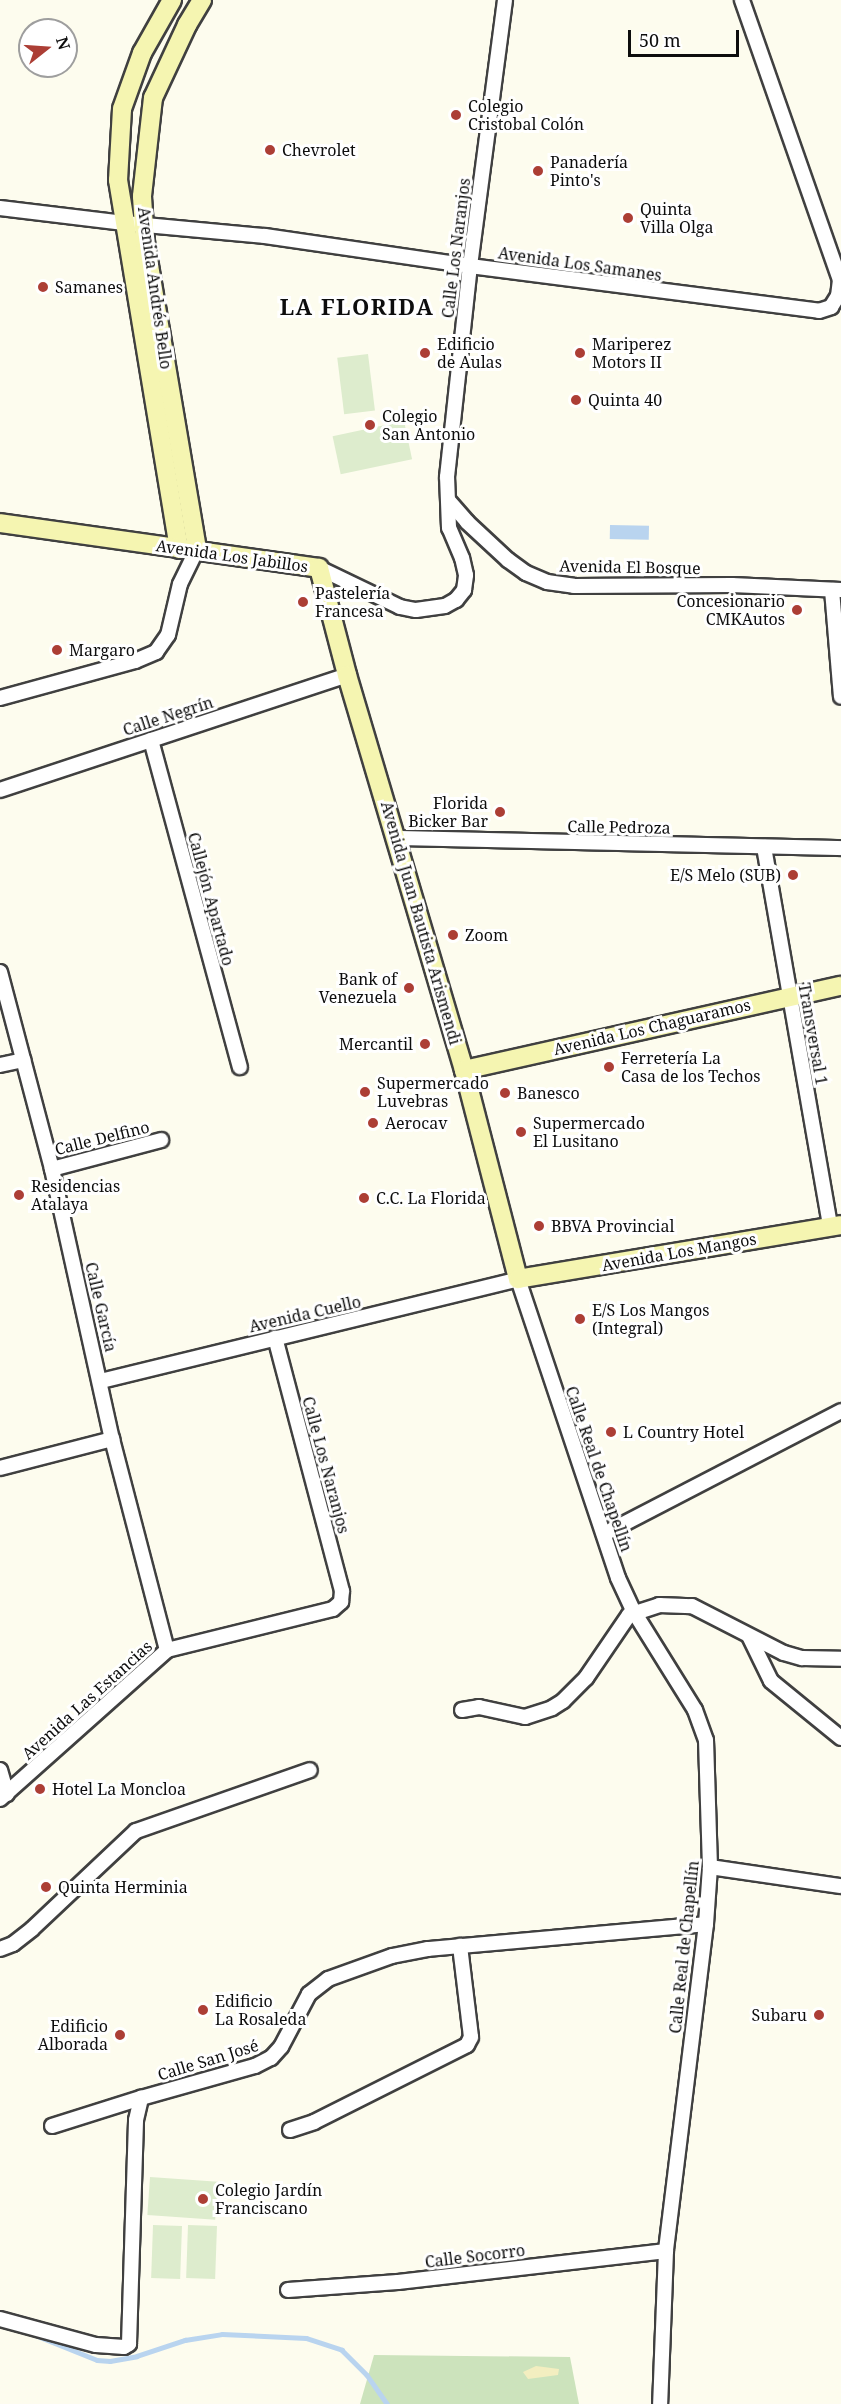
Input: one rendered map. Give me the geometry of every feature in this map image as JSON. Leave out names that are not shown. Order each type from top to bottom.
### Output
[{"type":"street","name":"Avenida Andrés Bello","points":[[172,0],[142,53],[122,109],[118,180],[179,549]]},
{"type":"street","name":"Avenida Andrés Bello","points":[[197,549],[144,225],[142,196],[153,98],[187,25],[202,0]]},
{"type":"street","name":"Calle Los Naranjos","points":[[449,501],[447,477],[470,266],[505,0]]},
{"type":"street","name":"Avenida Los Samanes","points":[[0,208],[124,223],[265,236],[470,266],[797,310],[819,311],[831,307],[838,296],[840,280],[742,0]]},
{"type":"street","name":"Avenida Los Jabillos","points":[[0,523],[319,568],[400,607],[416,609],[451,603],[464,590],[466,575],[462,558],[449,528],[449,501]]},
{"type":"street","name":"Avenida El Bosque","points":[[449,501],[467,522],[508,560],[526,573],[548,582],[574,586],[732,585],[837,590]]},
{"type":"street","points":[[0,698],[135,661],[156,652],[168,635],[180,584],[197,549]]},
{"type":"street","name":"Avenida Juan Bautista Arismendi","points":[[319,568],[347,675],[464,1070],[518,1279]]},
{"type":"street","points":[[837,590],[841,697]]},
{"type":"street","name":"Calle Negrín","points":[[0,790],[347,675]]},
{"type":"street","name":"Callejón Apartado","points":[[151,740],[240,1067]]},
{"type":"street","name":"Calle Pedroza","points":[[396,838],[841,848]]},
{"type":"street","name":"Transversal 1","points":[[764,847],[790,996],[836,1226]]},
{"type":"street","name":"Calle García","points":[[0,972],[52,1168],[112,1439],[167,1650]]},
{"type":"street","name":"Avenida Los Chaguaramos","points":[[464,1070],[841,986]]},
{"type":"street","points":[[0,1065],[23,1060]]},
{"type":"street","name":"Calle Delfino","points":[[52,1168],[161,1140]]},
{"type":"street","name":"Avenida Los Mangos","points":[[518,1279],[836,1226]]},
{"type":"street","name":"Avenida Cuello","points":[[101,1381],[518,1279]]},
{"type":"street","name":"Calle Real de Chapellín","points":[[518,1279],[618,1578],[634,1612],[702,1724],[706,1740],[710,1867],[706,1924],[666,2251],[660,2404]]},
{"type":"street","name":"Calle Los Naranjos","points":[[275,1338],[342,1591],[341,1602]]},
{"type":"street","points":[[604,1534],[841,1411]]},
{"type":"street","points":[[0,1468],[112,1439]]},
{"type":"street","name":"Avenida Las Estancias","points":[[4,1797],[167,1650],[333,1610],[341,1602]]},
{"type":"street","points":[[462,1710],[478,1707],[525,1717],[552,1708],[563,1701],[586,1678],[629,1615],[659,1605],[692,1606],[784,1653],[802,1658],[841,1659]]},
{"type":"street","points":[[749,1636],[771,1681],[841,1738]]},
{"type":"street","points":[[0,1770],[4,1797]]},
{"type":"street","points":[[0,1949],[13,1944],[32,1929],[135,1831],[310,1770]]},
{"type":"street","points":[[710,1867],[841,1886]]},
{"type":"street","name":"Calle San José","points":[[0,2319],[87,2343],[124,2347],[129,2341],[136,2120],[141,2098],[255,2066],[271,2058],[281,2047],[309,1994],[328,1979],[392,1956],[428,1949],[706,1924]]},
{"type":"street","points":[[290,2130],[314,2122],[467,2045],[471,2037],[460,1947]]},
{"type":"street","points":[[52,2126],[141,2098]]},
{"type":"street","name":"Calle Socorro","points":[[288,2290],[398,2282],[666,2251]]},
{"type":"green space","points":[[368,354],[375,411],[344,414],[337,358]]},
{"type":"green space","points":[[404,421],[412,459],[341,474],[333,436]]},
{"type":"green space","points":[[150,2177],[218,2182],[215,2220],[147,2215]]},
{"type":"green space","points":[[153,2225],[182,2226],[180,2279],[151,2278]]},
{"type":"green space","points":[[188,2225],[217,2226],[215,2279],[186,2278]]},
{"type":"green space","points":[[374,2355],[570,2357],[579,2404],[360,2404]]},
{"type":"sand","points":[[536,2366],[559,2369],[558,2375],[528,2379],[523,2372]]},
{"type":"water","points":[[610,525],[649,526],[649,540],[610,539]]},
{"type":"waterway","points":[[30,2333],[97,2360],[110,2361],[137,2356],[185,2340],[222,2334],[306,2338],[342,2350],[367,2375],[387,2404]]},
{"type":"place","name":"Colegio Cristobal Colón","points":[[456,115]]},
{"type":"place","name":"Chevrolet","points":[[270,150]]},
{"type":"place","name":"Panadería Pinto's","points":[[538,171]]},
{"type":"place","name":"Quinta Villa Olga","points":[[628,218]]},
{"type":"place","name":"Samanes","points":[[43,287]]},
{"type":"place","name":"Edificio de Aulas","points":[[425,353]]},
{"type":"place","name":"Mariperez Motors II","points":[[580,353]]},
{"type":"place","name":"Quinta 40","points":[[576,400]]},
{"type":"place","name":"Colegio San Antonio","points":[[370,425]]},
{"type":"place","name":"Pastelería Francesa","points":[[303,602]]},
{"type":"place","name":"Concesionario CMKAutos","points":[[797,610]]},
{"type":"place","name":"Margaro","points":[[57,650]]},
{"type":"place","name":"Florida Bicker Bar","points":[[500,812]]},
{"type":"place","name":"E/S Melo (SUB)","points":[[793,875]]},
{"type":"place","name":"Zoom","points":[[453,935]]},
{"type":"place","name":"Bank of Venezuela","points":[[409,988]]},
{"type":"place","name":"Mercantil","points":[[425,1044]]},
{"type":"place","name":"Ferretería La Casa de los Techos","points":[[609,1067]]},
{"type":"place","name":"Supermercado Luvebras","points":[[365,1092]]},
{"type":"place","name":"Banesco","points":[[505,1093]]},
{"type":"place","name":"Aerocav","points":[[373,1123]]},
{"type":"place","name":"Supermercado El Lusitano","points":[[521,1132]]},
{"type":"place","name":"Residencias Atalaya","points":[[19,1195]]},
{"type":"place","name":"C.C. La Florida","points":[[364,1198]]},
{"type":"place","name":"BBVA Provincial","points":[[539,1226]]},
{"type":"place","name":"E/S Los Mangos (Integral)","points":[[580,1319]]},
{"type":"place","name":"L Country Hotel","points":[[611,1432]]},
{"type":"place","name":"Hotel La Moncloa","points":[[40,1789]]},
{"type":"place","name":"Quinta Herminia","points":[[46,1887]]},
{"type":"place","name":"Edificio La Rosaleda","points":[[203,2010]]},
{"type":"place","name":"Subaru","points":[[819,2015]]},
{"type":"place","name":"Edificio Alborada","points":[[120,2035]]},
{"type":"place","name":"Colegio Jardín Franciscano","points":[[203,2199]]},
{"type":"district","name":"LA FLORIDA","points":[[357,307]]}]
